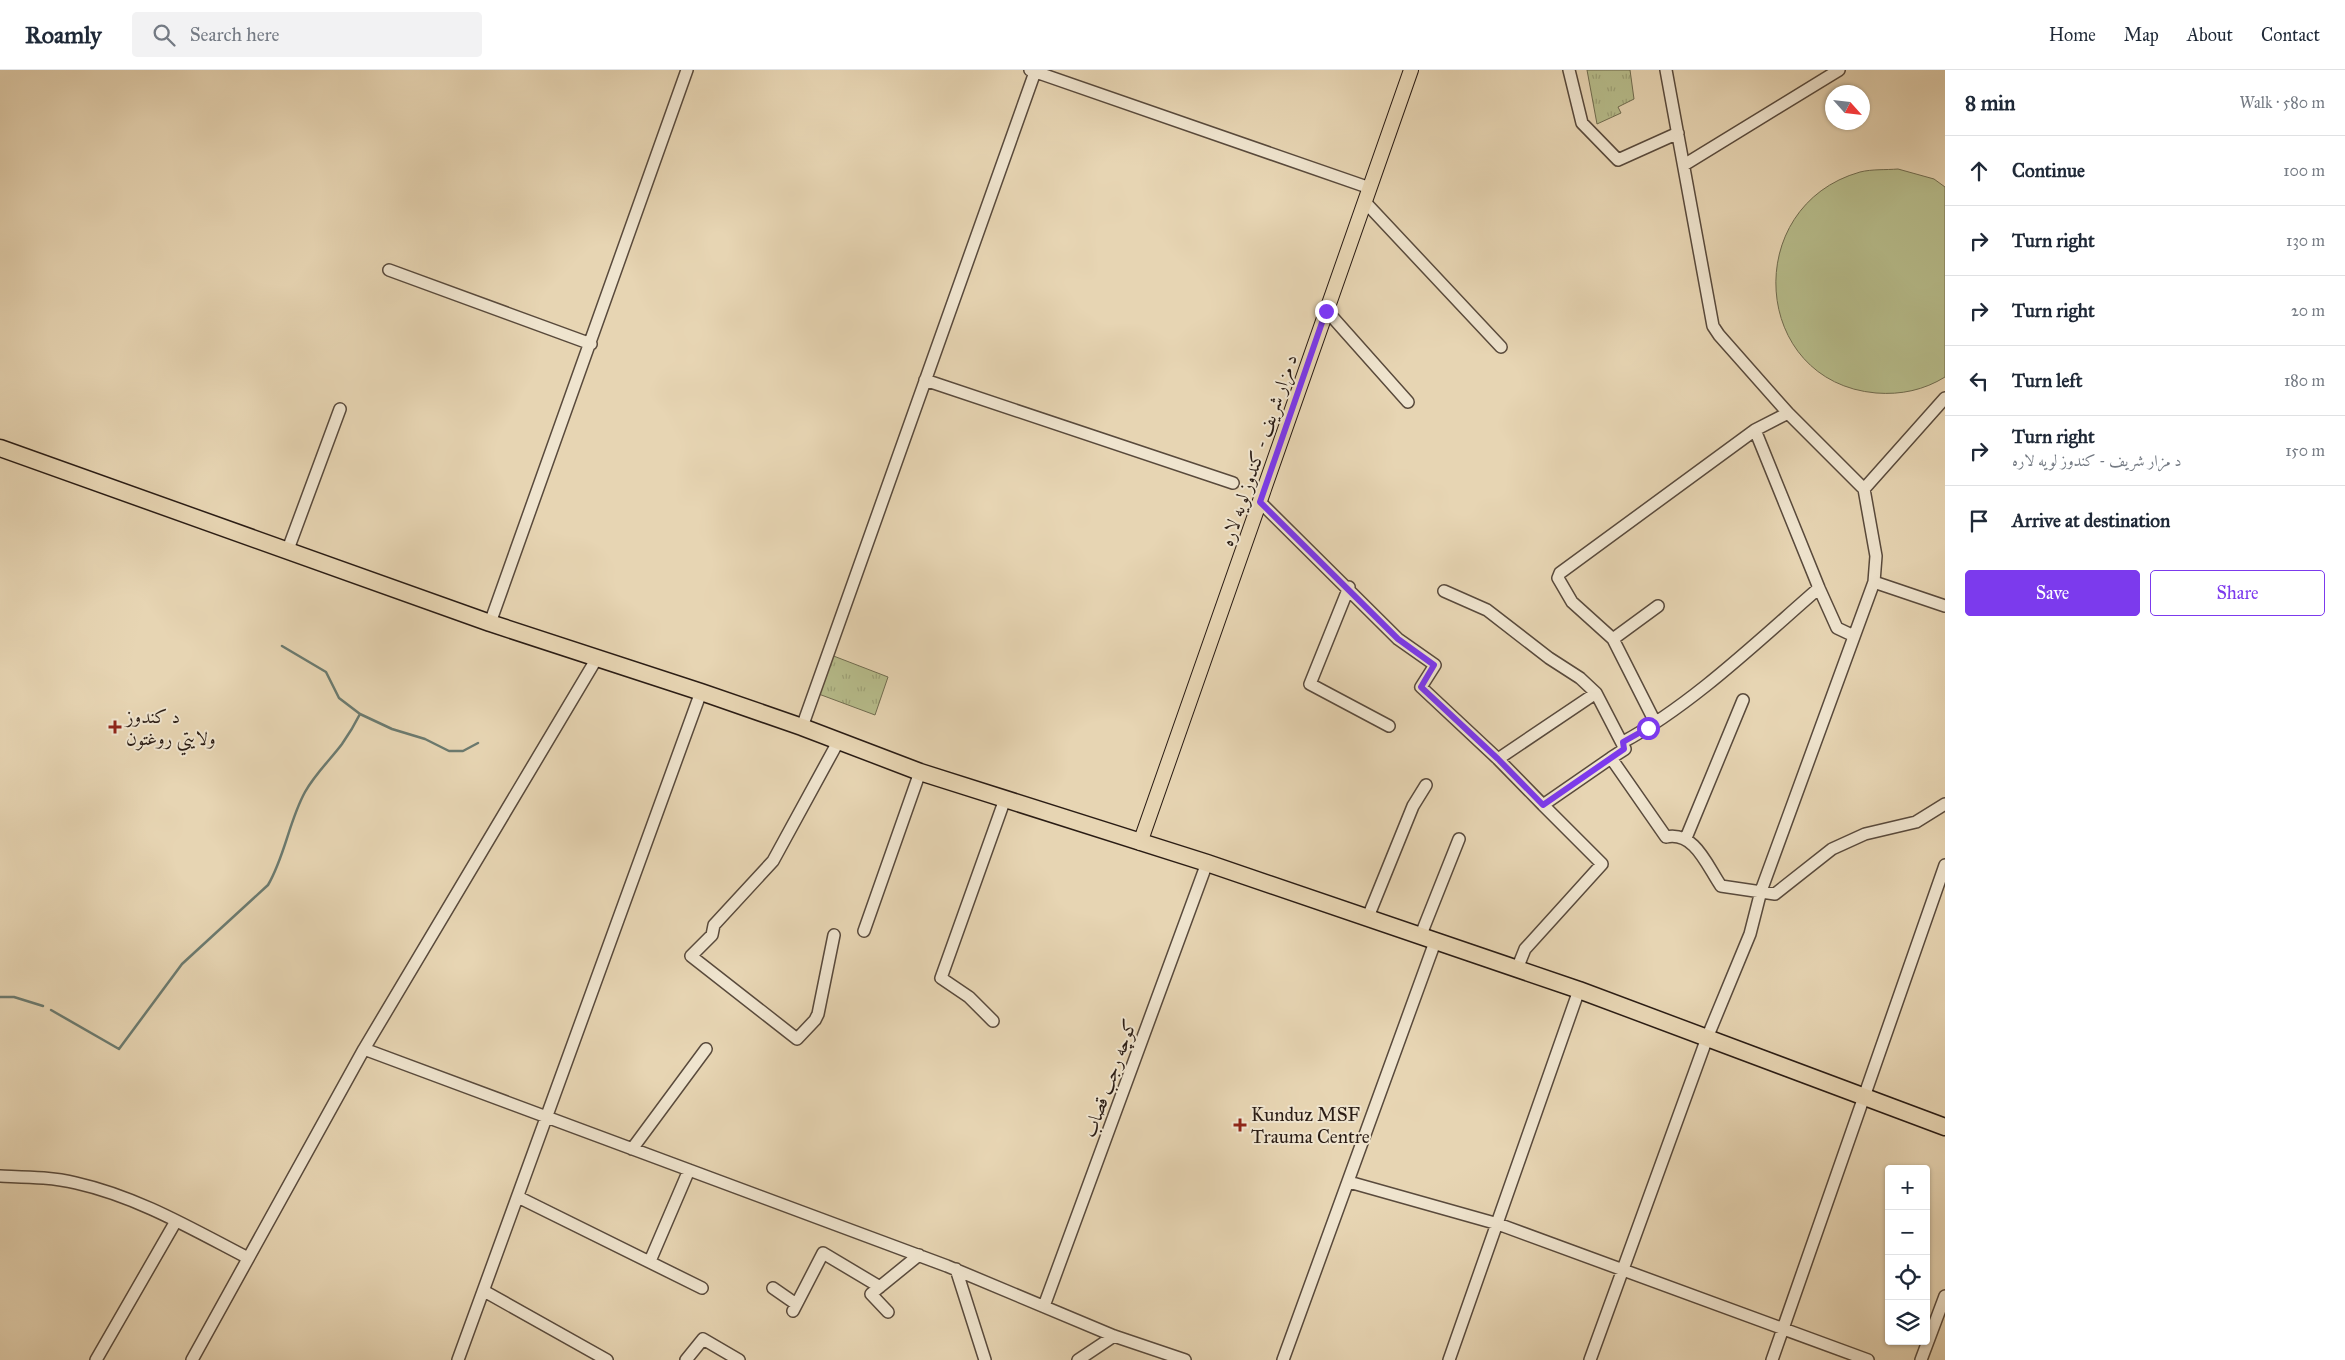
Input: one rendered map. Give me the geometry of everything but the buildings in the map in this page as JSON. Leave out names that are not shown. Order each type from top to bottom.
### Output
[{"type":"highway","points":[[0,448],[490,623],[802,727],[920,772],[1207,863],[1580,990],[1945,1127]]},
{"type":"main road","name":"د مزار شریف - کندوز لویه لاره","points":[[1140,843],[1411,70]]},
{"type":"street","points":[[490,623],[591,344],[687,70]]},
{"type":"street","points":[[1569,70],[1582,123],[1618,160],[1678,133]]},
{"type":"street","points":[[1590,1360],[1708,1038],[1750,934],[1761,891],[1874,582],[1876,556],[1864,489],[1788,413],[1713,326],[1666,70]]},
{"type":"street","points":[[1684,165],[1839,70]]},
{"type":"street","points":[[802,727],[1032,71],[1370,188]]},
{"type":"street","points":[[1365,202],[1501,347]]},
{"type":"street","points":[[389,270],[591,344]]},
{"type":"street","points":[[1326,311],[1408,402]]},
{"type":"street","points":[[925,380],[1233,483]]},
{"type":"street","points":[[1864,489],[1945,398]]},
{"type":"street","points":[[287,552],[340,409]]},
{"type":"street","points":[[1655,722],[1613,639],[1572,602],[1558,581],[1560,574],[1755,430],[1788,413]]},
{"type":"street","points":[[1755,430],[1837,628],[1854,636]]},
{"type":"street","points":[[1260,502],[1398,639],[1434,665],[1421,687],[1498,759],[1602,864],[1525,949],[1517,969]]},
{"type":"street","points":[[1874,582],[1945,606]]},
{"type":"street","points":[[1348,588],[1310,684],[1389,726]]},
{"type":"street","points":[[1623,742],[1655,722],[1728,667],[1819,588]]},
{"type":"street","points":[[1444,591],[1487,610],[1549,658],[1570,670],[1596,693],[1623,742],[1624,749],[1543,805]]},
{"type":"street","points":[[1613,639],[1658,606]]},
{"type":"street","points":[[192,1360],[364,1049],[597,658]]},
{"type":"street","points":[[458,1360],[701,692]]},
{"type":"street","points":[[1498,759],[1596,693]]},
{"type":"street","points":[[1686,838],[1743,700]]},
{"type":"street","points":[[834,935],[818,1014],[815,1020],[797,1039],[690,956],[712,935],[714,925],[773,861],[838,742]]},
{"type":"street","points":[[1611,758],[1666,837],[1676,835],[1686,838],[1698,850],[1721,886],[1775,894],[1832,849],[1865,834],[1916,822],[1945,804]]},
{"type":"street","points":[[864,931],[920,772]]},
{"type":"street","points":[[1368,918],[1413,806],[1426,785]]},
{"type":"street","points":[[993,1021],[970,997],[941,978],[1005,799]]},
{"type":"street","points":[[1282,1360],[1349,1182],[1459,839]]},
{"type":"street","name":"کوچه رجب قصاب","points":[[1044,1306],[1207,863]]},
{"type":"street","points":[[1772,1360],[1863,1097],[1941,886],[1945,865]]},
{"type":"street","points":[[1449,1360],[1580,990]]},
{"type":"street","points":[[632,1149],[706,1048]]},
{"type":"street","points":[[364,1049],[956,1269],[1166,1357],[1185,1360]]},
{"type":"street","points":[[650,1261],[689,1170]]},
{"type":"street","points":[[0,1176],[44,1178],[75,1183],[145,1205],[248,1258]]},
{"type":"street","points":[[1349,1182],[1498,1224],[1868,1360]]},
{"type":"street","points":[[518,1197],[702,1288]]},
{"type":"street","points":[[96,1360],[176,1221]]},
{"type":"street","points":[[772,1288],[794,1307],[823,1253],[880,1287]]},
{"type":"street","points":[[888,1312],[871,1294],[919,1255]]},
{"type":"street","points":[[956,1269],[985,1360]]},
{"type":"street","points":[[484,1291],[607,1360]]},
{"type":"street","points":[[1921,1360],[1945,1296]]},
{"type":"street","points":[[1078,1360],[1114,1336]]},
{"type":"street","points":[[686,1360],[703,1339],[739,1360]]},
{"type":"green space","points":[[1587,70],[1630,70],[1634,99],[1618,107],[1621,113],[1597,124]]},
{"type":"green space","points":[[1898,169],[1934,179],[1945,187],[1945,377],[1912,391],[1876,393],[1835,382],[1804,359],[1784,327],[1776,291],[1779,254],[1794,219],[1821,191],[1860,172]]},
{"type":"green space","points":[[831,655],[888,677],[875,715],[816,693]]},
{"type":"waterway","points":[[282,646],[326,672],[339,698],[360,714],[392,729],[425,739],[449,751],[463,751],[478,743]]},
{"type":"waterway","points":[[51,1010],[119,1049],[182,964],[268,885],[279,862],[305,792],[342,744],[360,714]]},
{"type":"waterway","points":[[0,997],[14,997],[43,1006]]},
{"type":"place","name":"د کندوز ولایتي روغتون","points":[[115,727]]},
{"type":"place","name":"Kunduz MSF Trauma Centre","points":[[1240,1125]]},
{"type":"route","points":[[1326,311],[1260,502],[1398,639],[1434,665],[1421,687],[1498,759],[1543,805],[1624,749],[1623,742],[1648,728]]}]
